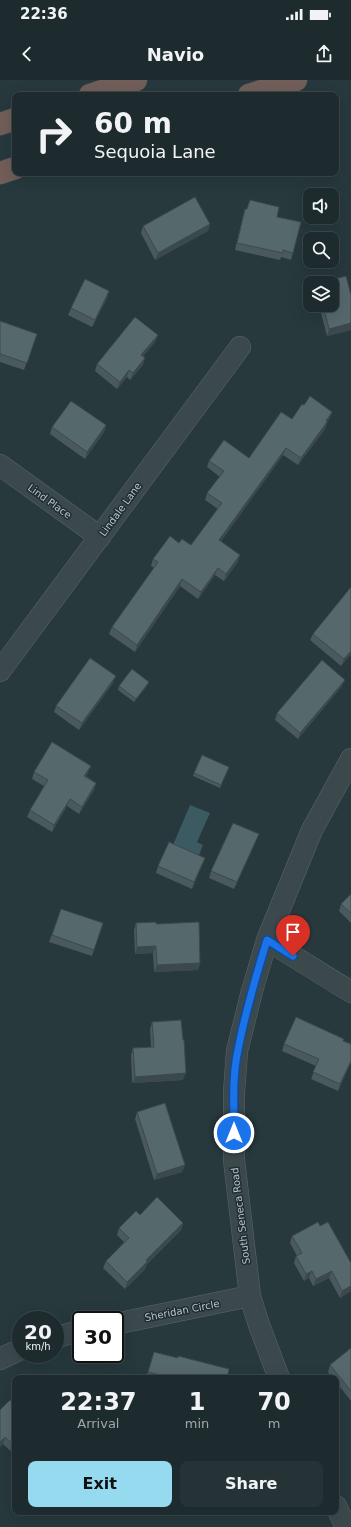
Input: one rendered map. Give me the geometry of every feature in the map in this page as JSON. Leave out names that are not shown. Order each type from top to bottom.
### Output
[{"type":"highway","points":[[99,92],[136,80],[138,92]]},
{"type":"highway","points":[[258,92],[296,80]]},
{"type":"highway","points":[[0,124],[12,120]]},
{"type":"highway","points":[[0,172],[12,169]]},
{"type":"street","name":"Lindale Lane","points":[[0,672],[240,347]]},
{"type":"street","name":"Lind Place","points":[[0,465],[100,537]]},
{"type":"street","name":"South Seneca Road","points":[[278,1375],[250,1296],[234,1160],[234,1092],[237,1051],[267,940],[312,830],[351,759]]},
{"type":"street","points":[[267,940],[351,992]]},
{"type":"street","name":"Sheridan Circle","points":[[124,1322],[250,1296]]},
{"type":"street","points":[[0,1359],[12,1353]]},
{"type":"street","points":[[339,1512],[346,1527]]},
{"type":"water","points":[[190,805],[210,813],[197,842],[203,845],[199,855],[173,845]]},
{"type":"building","points":[[195,197],[210,224],[158,253],[143,226]]},
{"type":"building","points":[[250,200],[279,207],[277,217],[301,222],[293,253],[283,250],[283,253],[237,243],[245,209],[247,209]]},
{"type":"building","points":[[346,276],[351,295],[351,323],[329,329],[325,312],[339,312],[339,278]]},
{"type":"building","points":[[85,279],[109,291],[95,320],[71,308]]},
{"type":"building","points":[[135,317],[158,335],[141,355],[145,358],[133,373],[129,370],[120,382],[97,364]]},
{"type":"building","points":[[0,321],[37,334],[27,363],[0,354]]},
{"type":"building","points":[[310,396],[332,412],[326,421],[327,422],[301,458],[286,448],[219,540],[240,555],[226,574],[218,568],[201,592],[182,579],[137,645],[112,627],[158,562],[153,559],[170,536],[179,543],[182,539],[191,545],[222,503],[207,493],[224,471],[209,461],[224,440],[249,458],[281,412],[292,419],[302,404],[304,405]]},
{"type":"building","points":[[71,401],[106,425],[87,452],[52,427]]},
{"type":"building","points":[[351,587],[351,651],[344,659],[313,634]]},
{"type":"building","points":[[90,658],[116,676],[82,723],[56,706]]},
{"type":"building","points":[[322,660],[345,680],[300,733],[277,713]]},
{"type":"building","points":[[132,669],[149,682],[136,699],[119,686]]},
{"type":"building","points":[[52,742],[91,766],[84,776],[96,783],[82,807],[70,799],[54,825],[30,810],[48,780],[34,772]]},
{"type":"building","points":[[202,755],[229,767],[221,785],[194,773]]},
{"type":"building","points":[[233,823],[259,834],[237,882],[211,871]]},
{"type":"building","points":[[169,842],[205,858],[194,882],[158,866]]},
{"type":"building","points":[[351,894],[351,913],[341,904]]},
{"type":"building","points":[[61,909],[103,923],[94,950],[52,935]]},
{"type":"building","points":[[156,922],[156,924],[199,922],[200,963],[157,965],[156,946],[137,947],[136,923]]},
{"type":"building","points":[[296,1017],[344,1039],[343,1041],[351,1044],[351,1061],[340,1084],[313,1072],[319,1059],[284,1044]]},
{"type":"building","points":[[181,1020],[186,1073],[135,1077],[133,1048],[154,1047],[152,1022]]},
{"type":"building","points":[[165,1103],[185,1165],[157,1174],[137,1112]]},
{"type":"building","points":[[157,1197],[183,1223],[146,1260],[147,1262],[127,1282],[106,1261],[129,1238],[119,1228],[136,1211],[140,1215]]},
{"type":"building","points":[[318,1222],[320,1226],[328,1222],[351,1263],[351,1286],[342,1291],[332,1271],[316,1279],[312,1271],[306,1274],[296,1256],[302,1253],[292,1236]]},
{"type":"building","points":[[351,1348],[351,1391],[339,1375],[330,1365]]},
{"type":"building","points":[[154,1352],[178,1358],[178,1356],[229,1369],[228,1375],[160,1375],[148,1372]]},
{"type":"building","points":[[10,1400],[12,1402],[12,1443],[5,1437],[0,1442],[0,1410]]},
{"type":"route","points":[[234,1133],[234,1092],[237,1051],[267,940],[293,956]]}]
